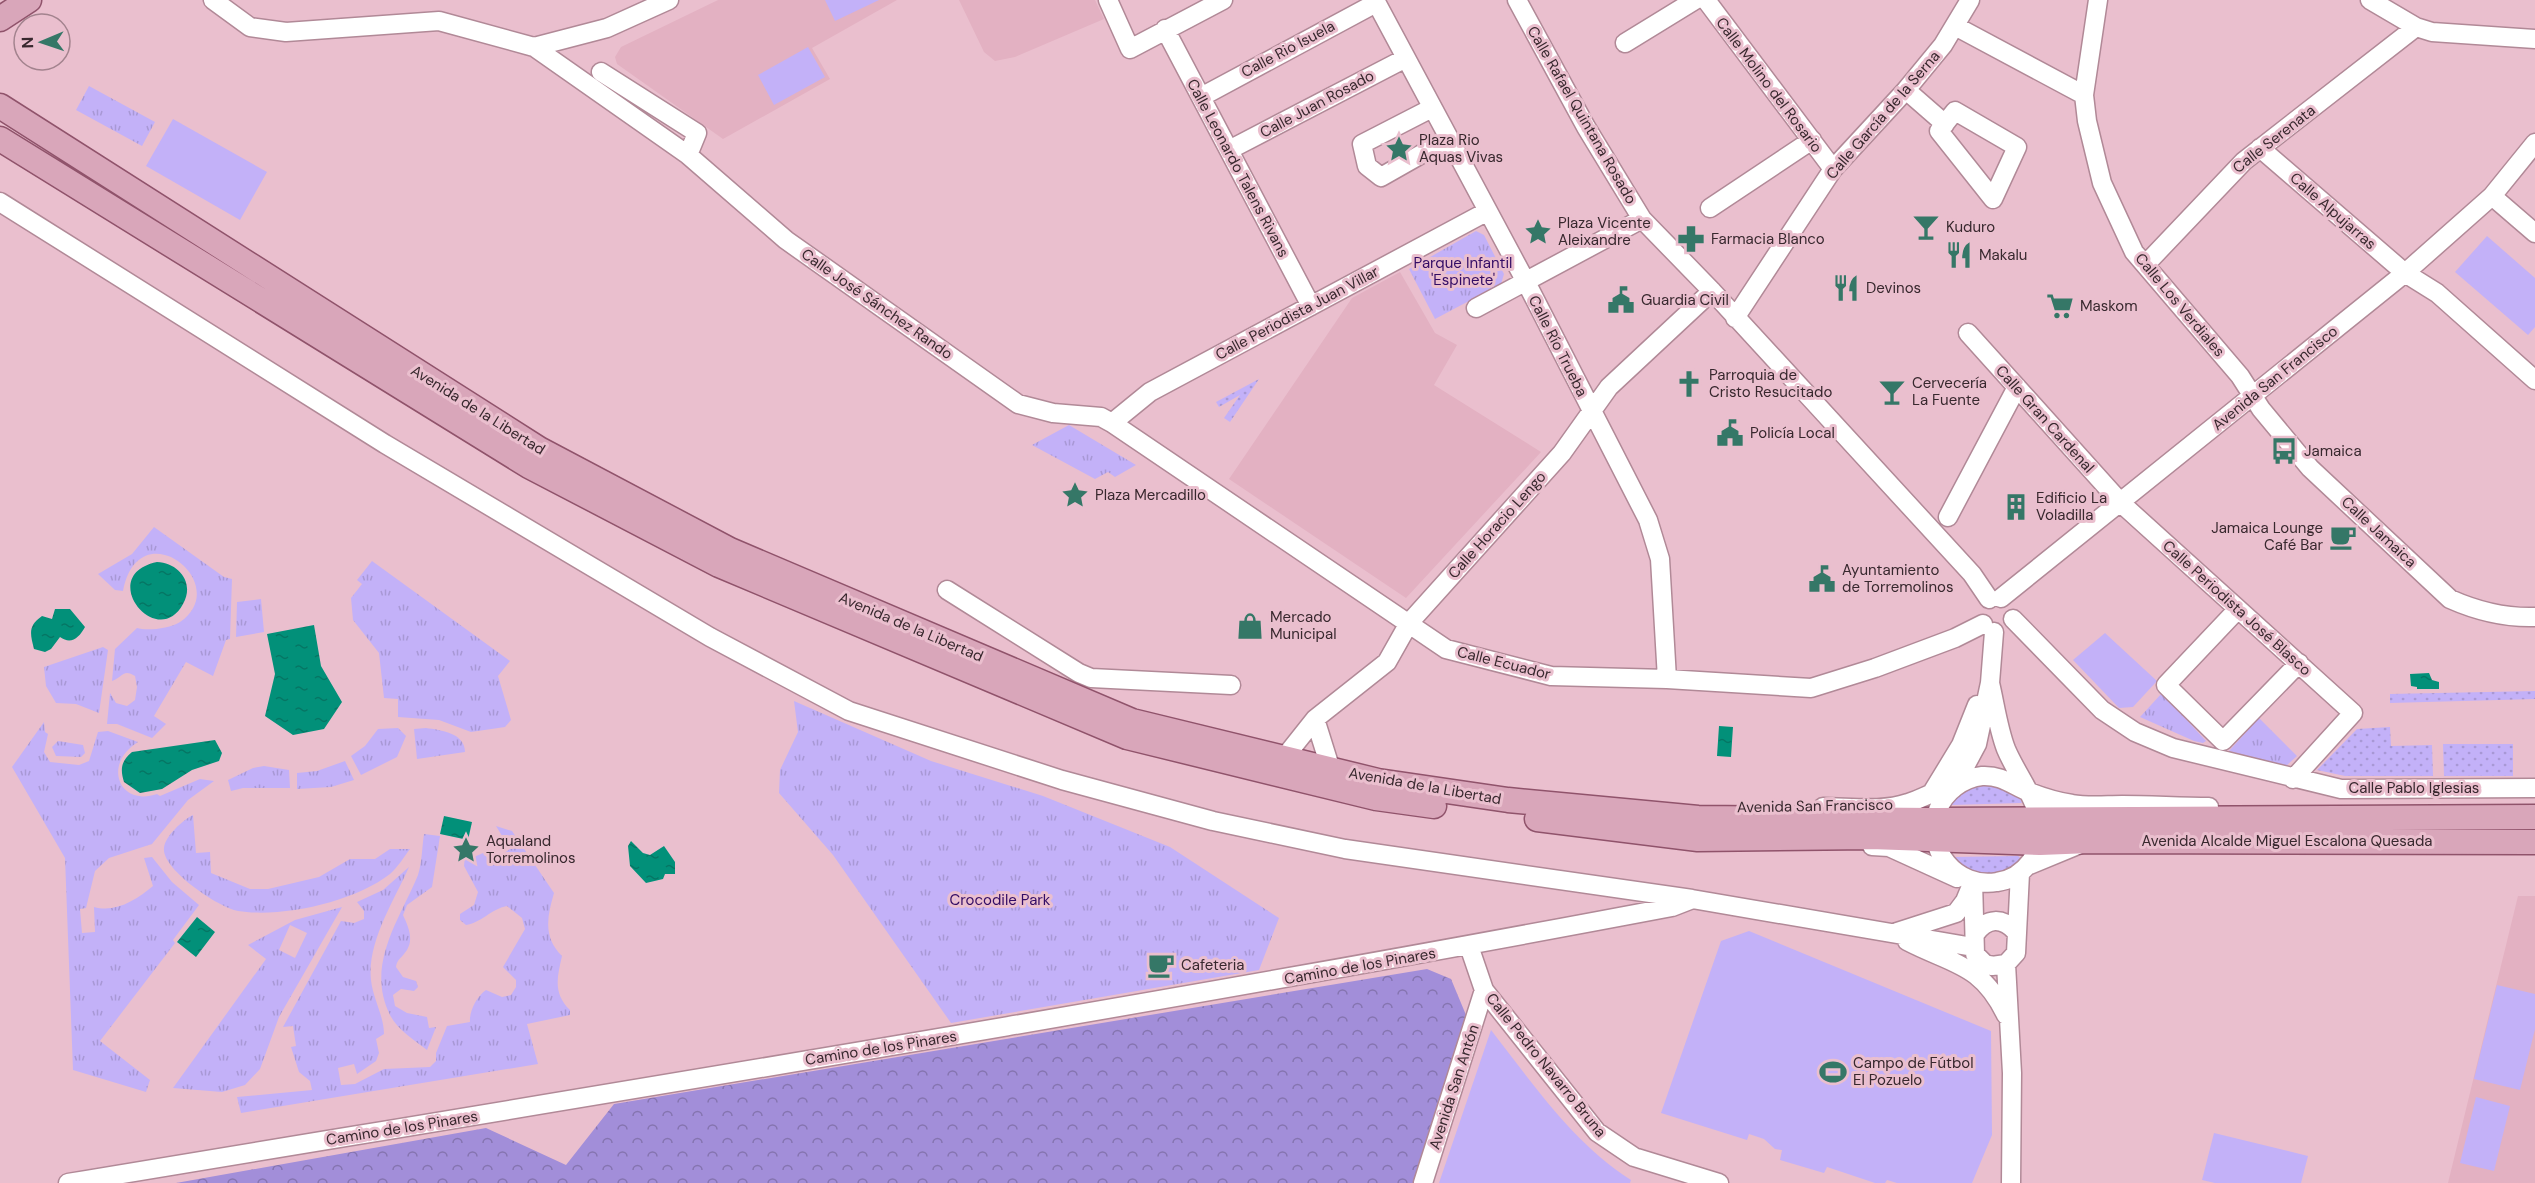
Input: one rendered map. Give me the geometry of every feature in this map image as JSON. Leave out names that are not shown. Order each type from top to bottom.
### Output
[{"type":"main road","points":[[0,19],[29,0]]},
{"type":"main road","name":"Avenida de la Libertad","points":[[0,106],[539,449],[730,550],[1132,721],[1378,781],[1508,800],[1698,818],[1935,830],[2040,843]]},
{"type":"main road","name":"Avenida de la Libertad","points":[[0,139],[529,466],[719,565],[1127,737],[1376,798],[1698,839],[1818,838],[1935,830]]},
{"type":"main road","name":"Avenida Alcalde Miguel Escalona Quesada","points":[[1935,830],[2040,819],[2535,818]]},
{"type":"main road","name":"Avenida Alcalde Miguel Escalona Quesada","points":[[2040,843],[2090,841],[2535,842]]},
{"type":"street","points":[[213,0],[250,27],[286,32],[440,21],[534,47],[607,28],[669,0]]},
{"type":"street","points":[[1108,0],[1130,49],[1223,0]]},
{"type":"street","name":"Calle Rafael Quintana Rosado","points":[[1517,0],[1586,127],[1642,219],[1712,291],[1995,599]]},
{"type":"street","points":[[1625,43],[1695,0]]},
{"type":"street","name":"Calle Molino del Rosario","points":[[1706,0],[1833,169]]},
{"type":"street","name":"Calle García de la Serna","points":[[1735,318],[1833,169],[1906,90],[1943,45],[1970,0]]},
{"type":"street","name":"Calle Los Verdiales","points":[[2098,0],[2084,95],[2087,121],[2102,183],[2128,241],[2240,376],[2253,396]]},
{"type":"street","points":[[2370,0],[2416,27],[2432,32],[2535,39]]},
{"type":"street","name":"Calle Río Trueba","points":[[1376,2],[1526,282],[1648,520],[1660,559],[1667,679]]},
{"type":"street","name":"Calle Rio Isuela","points":[[1201,97],[1376,2]]},
{"type":"street","points":[[1955,26],[2084,95]]},
{"type":"street","name":"Calle Serenata","points":[[2146,264],[2230,173],[2416,27]]},
{"type":"street","name":"Calle Leonardo Talens Rivans","points":[[1166,29],[1311,306]]},
{"type":"street","name":"Calle José Sánchez Rando","points":[[534,47],[688,155],[786,240],[1018,404],[1053,413],[1085,415]]},
{"type":"street","name":"Calle Juan Rosado","points":[[1229,150],[1406,58]]},
{"type":"street","points":[[601,72],[697,134],[688,155]]},
{"type":"street","points":[[1906,90],[1945,124]]},
{"type":"street","points":[[1432,108],[1362,144],[1367,166],[1381,177],[1449,140]]},
{"type":"street","points":[[1955,111],[2016,147],[1993,199],[1939,131],[1945,124],[1955,111]]},
{"type":"street","points":[[1710,208],[1812,140]]},
{"type":"street","name":"Avenida San Francisco","points":[[1995,599],[2122,504],[2405,273],[2492,196],[2535,143]]},
{"type":"street","name":"Calle Alpujarras","points":[[2260,148],[2405,273],[2437,292],[2535,380]]},
{"type":"street","points":[[2492,196],[2535,233]]},
{"type":"street","points":[[0,202],[394,449],[710,637],[849,711],[1062,780],[1213,821],[1345,849],[1692,899],[1892,933],[1974,940]]},
{"type":"street","name":"Calle Periodista Juan Villar","points":[[1112,423],[1150,392],[1488,211]]},
{"type":"street","points":[[1476,308],[1642,219]]},
{"type":"street","name":"Calle Horacio Lengo","points":[[1284,758],[1314,719],[1387,662],[1409,623],[1562,453],[1610,387],[1712,291]]},
{"type":"street","name":"Calle Gran Cardenal","points":[[1968,333],[2122,504]]},
{"type":"street","points":[[1948,517],[2017,387]]},
{"type":"street","name":"Calle Jamaica","points":[[2253,396],[2310,468],[2450,599],[2470,608],[2517,618],[2535,617]]},
{"type":"street","name":"Calle Ecuador","points":[[1085,415],[1101,417],[1112,423],[1446,649],[1551,676],[1667,679],[1811,688],[1988,628]]},
{"type":"street","name":"Calle Periodista José Blasco","points":[[2122,504],[2353,713],[2293,779]]},
{"type":"street","points":[[947,590],[1079,673],[1091,678],[1231,685]]},
{"type":"street","points":[[1988,628],[2007,628],[2013,619],[2012,607],[1995,599],[1981,608],[1988,628],[1990,683],[2005,746],[2040,819],[2040,843],[2023,870],[2015,931],[2018,946],[2016,953],[2006,964],[2012,1074],[2011,1183]]},
{"type":"street","points":[[2238,609],[2166,685],[2223,741],[2299,663]]},
{"type":"street","points":[[2013,619],[2102,710],[2134,732],[2173,748],[2293,779]]},
{"type":"street","points":[[1953,789],[1977,744],[1990,683]]},
{"type":"street","points":[[1932,790],[1961,745],[1977,705],[1990,683]]},
{"type":"street","points":[[1314,719],[1331,770]]},
{"type":"street","points":[[1973,881],[1948,866],[1940,853],[1935,830],[1944,798],[1966,780],[1981,776],[1997,777],[2027,791],[2074,805],[2226,808],[2284,819]]},
{"type":"street","name":"Calle Pablo Iglesias","points":[[2293,779],[2341,789],[2535,788]]},
{"type":"street","name":"Avenida San Francisco","points":[[1698,818],[1716,808],[1888,807],[1908,803],[1932,790],[1953,789]]},
{"type":"street","points":[[1818,838],[1832,845],[1889,847],[1949,876],[1973,881],[1997,882],[2090,841]]},
{"type":"street","points":[[1892,933],[1956,913],[1965,901],[1973,881]]},
{"type":"street","points":[[1973,881],[1976,954],[1986,964],[2006,964]]},
{"type":"street","name":"Camino de los Pinares","points":[[68,1183],[1017,1026],[1469,946],[1672,907],[1692,899]]},
{"type":"street","points":[[1974,940],[1981,926],[1995,921],[2003,922],[2015,931]]},
{"type":"street","points":[[1892,933],[1930,953],[1960,964],[1980,976],[1997,998],[2010,1023]]},
{"type":"street","name":"Calle Pedro Navarro Bruna","points":[[1469,946],[1484,990],[1597,1132],[1634,1156],[1719,1183]]},
{"type":"street","name":"Avenida San Antón","points":[[1423,1183],[1484,990]]},
{"type":"shaded area","points":[[718,0],[897,0],[812,48],[830,79],[723,139],[617,64],[615,57],[621,47]]},
{"type":"shaded area","points":[[959,0],[1095,0],[1104,19],[1015,57],[995,61],[984,52]]},
{"type":"shaded area","points":[[1400,272],[1435,333],[1457,345],[1434,385],[1541,452],[1406,598],[1229,479],[1352,298]]},
{"type":"shaded area","points":[[2518,896],[2535,896],[2535,1183],[2448,1183]]},
{"type":"green space","points":[[825,0],[879,0],[835,21]]},
{"type":"green space","points":[[808,47],[825,77],[774,105],[758,75]]},
{"type":"green space","points":[[89,86],[155,122],[142,146],[76,110]]},
{"type":"green space","points":[[173,119],[267,172],[240,220],[146,166]]},
{"type":"green space","name":"Parque Infantil 'Espinete'","points":[[1476,231],[1484,235],[1504,274],[1501,284],[1435,319],[1409,269]]},
{"type":"green space","points":[[2487,236],[2535,278],[2535,327],[2528,335],[2455,272]]},
{"type":"green space","points":[[1259,379],[1230,422],[1224,418],[1240,395],[1219,407],[1216,402]]},
{"type":"green space","points":[[1069,425],[1136,465],[1115,477],[1108,472],[1095,479],[1032,445]]},
{"type":"green space","points":[[154,527],[224,577],[232,579],[230,639],[226,640],[213,676],[186,662],[154,716],[166,724],[152,738],[117,724],[107,724],[110,693],[116,703],[127,706],[135,700],[137,687],[135,676],[128,673],[112,681],[115,649],[137,628],[158,629],[180,622],[194,606],[197,589],[190,574],[178,561],[163,554],[146,555],[132,567],[123,591],[115,590],[98,574],[132,554]]},
{"type":"green space","points":[[372,561],[510,661],[498,676],[511,720],[505,727],[471,732],[439,720],[398,717],[398,699],[384,698],[379,653],[353,620],[351,598],[362,584],[357,580]]},
{"type":"green space","points":[[261,599],[264,632],[236,637],[237,602]]},
{"type":"green space","points":[[2105,633],[2157,681],[2133,707],[2119,708],[2073,660]]},
{"type":"green space","points":[[103,647],[108,650],[99,713],[76,704],[56,703],[46,686],[44,667]]},
{"type":"green space","points":[[2535,691],[2535,699],[2390,703],[2390,694]]},
{"type":"green space","points":[[2162,693],[2206,741],[2203,743],[2194,741],[2140,717]]},
{"type":"green space","name":"Crocodile Park","points":[[794,701],[931,761],[1043,796],[1170,847],[1279,918],[1259,970],[951,1023],[833,855],[779,793],[780,770],[798,732]]},
{"type":"green space","points":[[2259,718],[2297,756],[2286,766],[2229,751]]},
{"type":"green space","points":[[44,722],[45,732],[48,734],[44,752],[50,762],[79,765],[89,761],[98,732],[108,731],[138,742],[120,761],[118,772],[125,789],[133,794],[160,796],[200,779],[214,781],[188,800],[152,844],[109,858],[95,871],[86,908],[80,909],[82,933],[95,932],[94,907],[118,907],[140,896],[153,886],[144,858],[152,857],[172,882],[199,905],[173,940],[175,943],[100,1041],[150,1080],[146,1092],[73,1070],[65,858],[12,767]]},
{"type":"green space","points":[[2390,727],[2391,746],[2432,745],[2433,776],[2345,776],[2317,770],[2357,729]]},
{"type":"green space","points":[[398,728],[406,736],[397,757],[361,775],[351,756],[365,746],[378,729]]},
{"type":"green space","points":[[414,729],[445,731],[457,737],[464,746],[465,752],[417,759]]},
{"type":"green space","points":[[58,741],[83,745],[85,753],[81,757],[56,756],[52,747]]},
{"type":"green space","points":[[2443,744],[2513,744],[2513,776],[2444,776]]},
{"type":"green space","points":[[345,761],[354,780],[331,787],[297,789],[297,773],[317,771]]},
{"type":"green space","points":[[264,766],[289,770],[290,788],[243,788],[231,791],[228,780],[253,768]]},
{"type":"green space","points":[[1977,784],[1997,785],[2010,789],[2015,792],[2022,803],[1951,805],[1960,792]]},
{"type":"green space","points":[[193,815],[196,853],[210,852],[211,873],[250,889],[268,889],[319,877],[350,859],[375,859],[390,849],[410,849],[390,874],[357,893],[338,900],[296,910],[256,913],[238,911],[218,903],[193,886],[181,876],[166,857],[164,848],[168,838],[180,824]]},
{"type":"green space","points":[[496,826],[512,831],[554,893],[548,918],[549,934],[562,956],[558,985],[561,997],[570,1010],[570,1015],[527,1024],[538,1064],[241,1113],[237,1097],[312,1090],[310,1081],[299,1072],[291,1047],[296,1046],[293,1026],[283,1027],[341,921],[354,923],[364,919],[364,911],[357,902],[383,890],[409,867],[383,922],[373,951],[371,980],[384,1034],[376,1039],[379,1053],[376,1061],[357,1074],[354,1064],[338,1068],[341,1085],[355,1084],[384,1069],[430,1067],[436,1061],[436,1053],[447,1026],[470,1022],[472,1009],[486,990],[502,997],[511,995],[516,987],[516,980],[503,967],[525,929],[522,918],[507,906],[471,924],[466,925],[460,920],[460,914],[474,905],[478,892],[464,866],[466,845],[474,857],[483,853],[491,862],[510,849]]},
{"type":"green space","points":[[424,834],[440,836],[432,887],[407,905],[403,915],[410,940],[396,967],[403,977],[416,981],[418,987],[414,991],[401,989],[393,995],[395,1006],[407,1013],[427,1017],[429,1028],[436,1027],[427,1050],[406,1034],[393,1020],[383,996],[381,978],[388,943],[418,875]]},
{"type":"green space","points":[[2018,856],[2022,859],[2013,867],[1987,876],[1969,871],[1952,857]]},
{"type":"green space","points":[[342,907],[279,1017],[260,1069],[245,1085],[222,1092],[173,1088],[266,959],[248,945],[295,920]],"holes":[[[290,925],[307,933],[295,958],[279,950]]]},
{"type":"green space","name":"Campo de Fútbol El Pozuelo","points":[[1749,931],[1991,1031],[1992,1135],[1972,1183],[1897,1183],[1887,1180],[1885,1183],[1875,1183],[1827,1167],[1824,1173],[1780,1160],[1782,1150],[1775,1149],[1764,1139],[1749,1134],[1747,1140],[1661,1113],[1721,941]]},
{"type":"green space","points":[[1427,969],[1451,979],[1466,1015],[1414,1183],[176,1183],[486,1128],[566,1165],[614,1104]]},
{"type":"green space","points":[[2497,985],[2535,994],[2535,1029],[2520,1090],[2474,1079]]},
{"type":"green space","points":[[1491,1030],[1572,1131],[1610,1165],[1631,1180],[1630,1183],[1439,1183]]},
{"type":"green space","points":[[2476,1097],[2510,1106],[2494,1171],[2460,1163]]},
{"type":"green space","points":[[2214,1133],[2308,1156],[2301,1183],[2215,1183],[2202,1180]]},
{"type":"water","points":[[157,562],[165,563],[178,570],[186,582],[187,589],[183,604],[172,617],[159,620],[147,615],[137,606],[131,594],[131,581],[139,570]]},
{"type":"water","points":[[55,609],[70,609],[85,627],[74,639],[68,640],[60,637],[51,649],[45,652],[34,649],[31,634],[34,623],[42,616],[52,619]]},
{"type":"water","points":[[314,625],[321,666],[342,702],[324,729],[293,735],[265,716],[275,674],[267,634]]},
{"type":"water","points":[[2429,673],[2432,680],[2439,682],[2439,689],[2417,689],[2411,686],[2410,674]]},
{"type":"water","points":[[1719,726],[1733,727],[1731,757],[1717,756]]},
{"type":"water","points":[[215,740],[222,753],[219,761],[192,770],[162,789],[140,793],[124,782],[122,766],[132,752]]},
{"type":"water","points":[[444,816],[472,822],[468,840],[440,834]]},
{"type":"water","points":[[631,841],[643,853],[650,855],[664,846],[675,862],[675,874],[665,874],[663,879],[646,883],[630,866],[628,846]]},
{"type":"water","points":[[197,917],[215,932],[196,957],[177,942]]},
{"type":"place","name":"Plaza Rio Aquas Vivas","points":[[1399,149]]},
{"type":"place","name":"Kuduro","points":[[1926,227]]},
{"type":"place","name":"Plaza Vicente Aleixandre","points":[[1538,232]]},
{"type":"place","name":"Farmacia Blanco","points":[[1691,239]]},
{"type":"place","name":"Makalu","points":[[1959,255]]},
{"type":"place","name":"Devinos","points":[[1846,288]]},
{"type":"place","name":"Guardia Civil","points":[[1621,300]]},
{"type":"place","name":"Maskom","points":[[2060,306]]},
{"type":"place","name":"Parroquia de Cristo Resucitado","points":[[1689,384]]},
{"type":"place","name":"Cervecería La Fuente","points":[[1892,392]]},
{"type":"place","name":"Policía Local","points":[[1730,433]]},
{"type":"place","name":"Jamaica","points":[[2284,451]]},
{"type":"place","name":"Plaza Mercadillo","points":[[1075,495]]},
{"type":"place","name":"Edificio La Voladilla","points":[[2016,507]]},
{"type":"place","name":"Jamaica Lounge Café Bar","points":[[2343,537]]},
{"type":"place","name":"Ayuntamiento de Torremolinos","points":[[1822,579]]},
{"type":"place","name":"Mercado Municipal","points":[[1250,626]]},
{"type":"place","name":"Aqualand Torremolinos","points":[[466,850]]},
{"type":"place","name":"Cafeteria","points":[[1161,965]]},
{"type":"place","name":"Campo de Fútbol El Pozuelo","points":[[1833,1072]]}]
